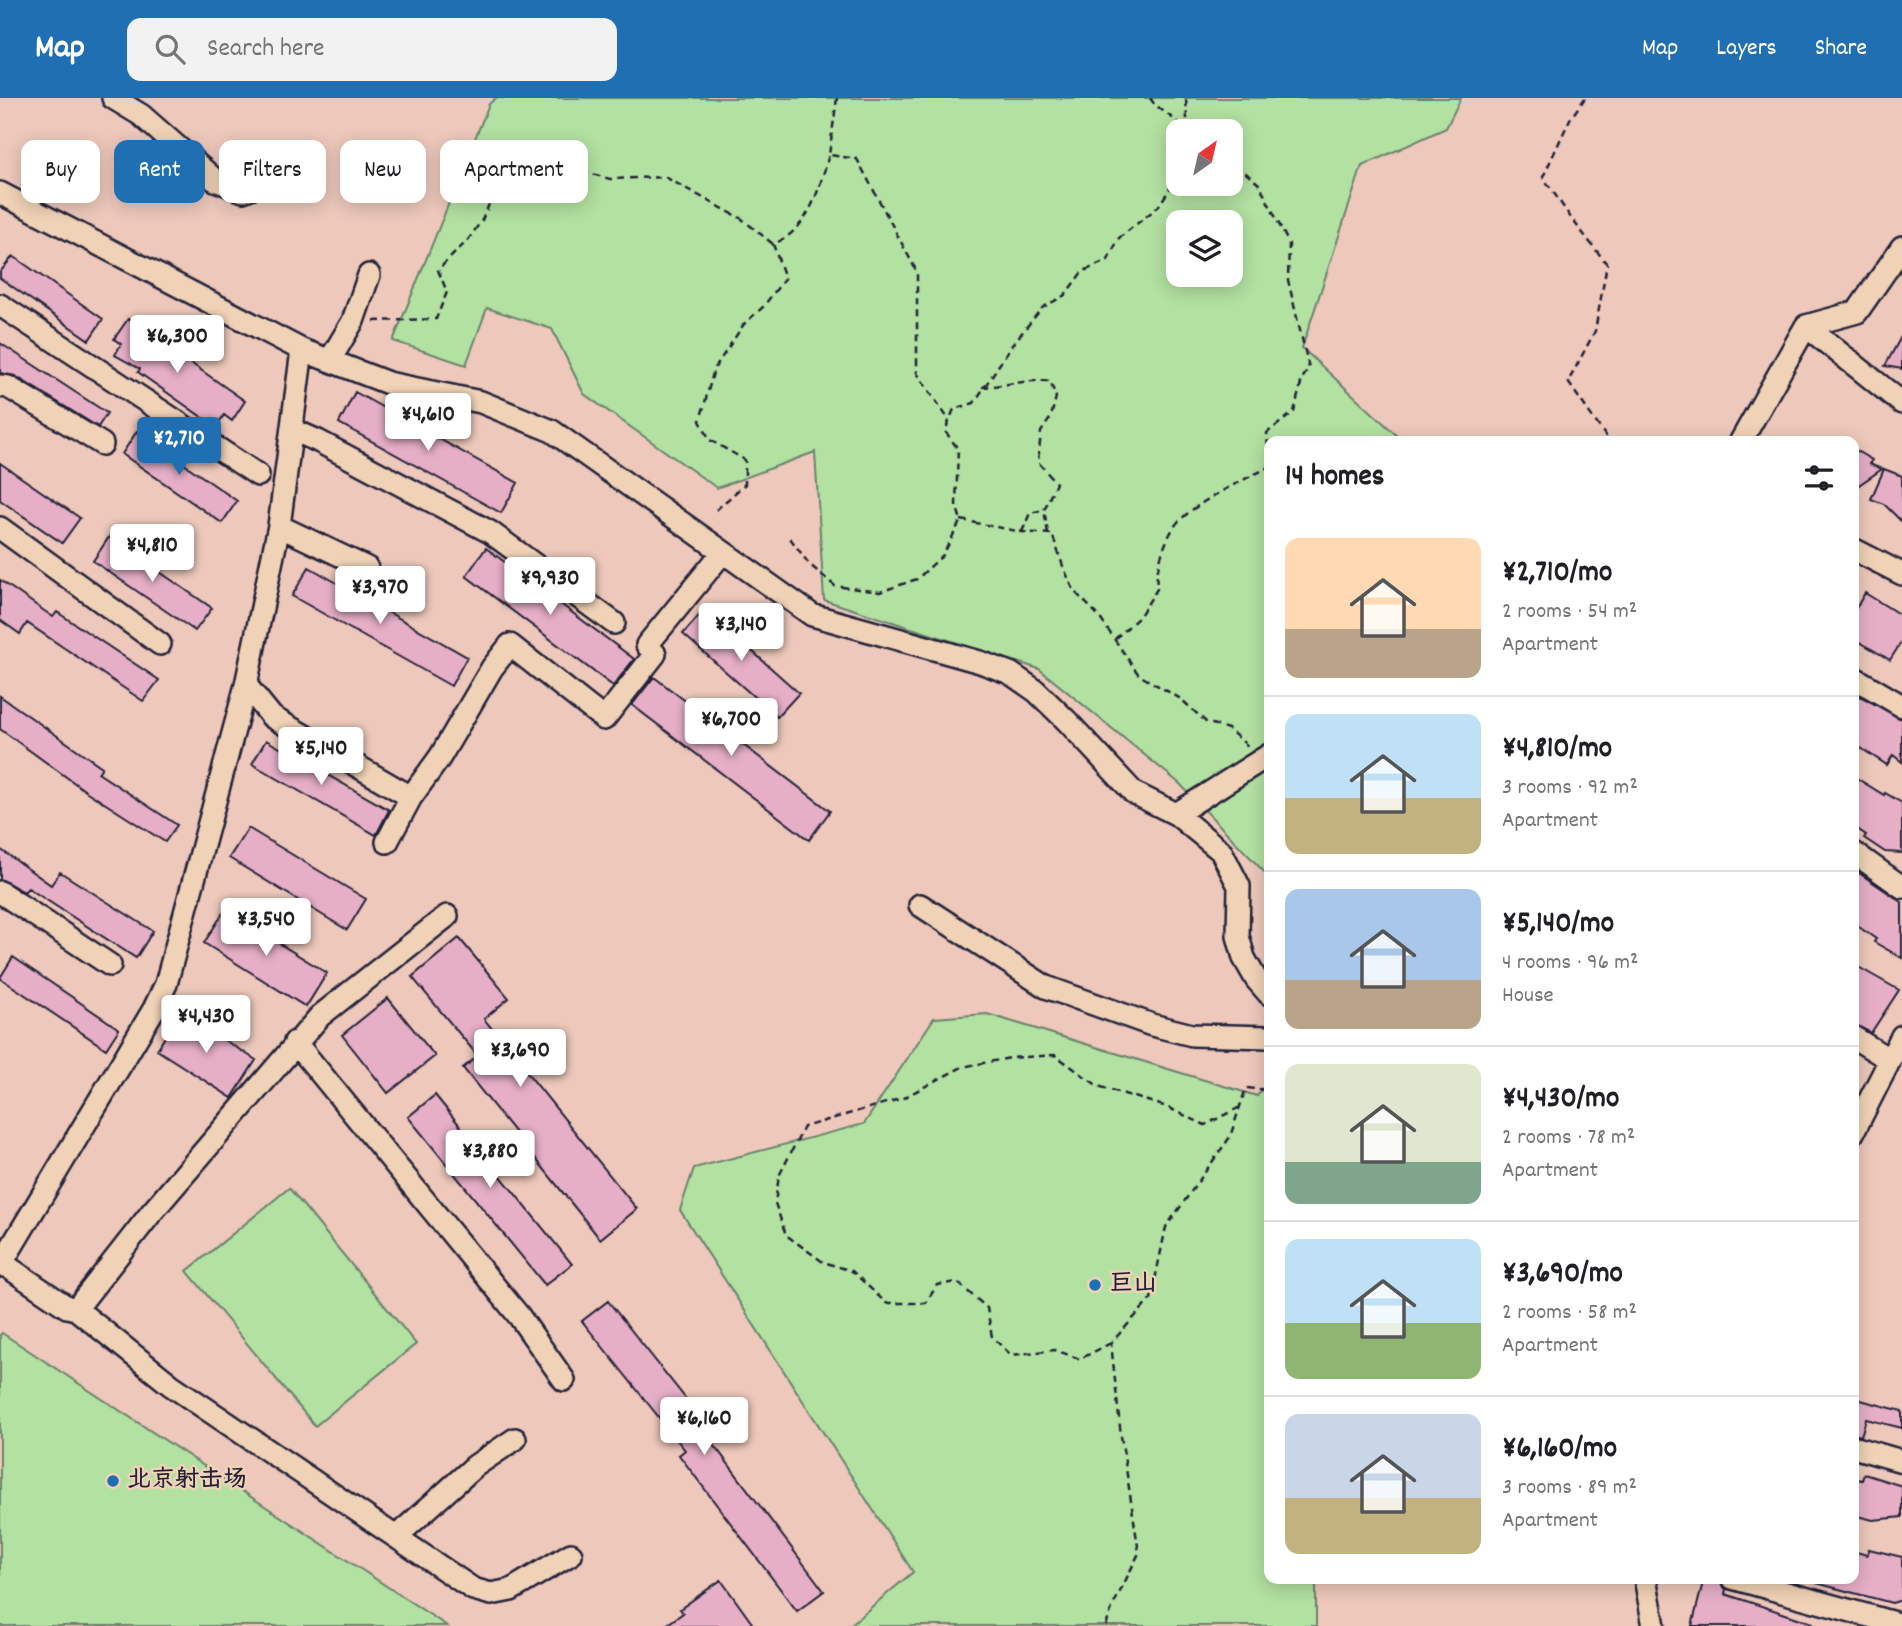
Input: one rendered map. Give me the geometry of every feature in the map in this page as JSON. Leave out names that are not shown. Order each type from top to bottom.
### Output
[{"type":"street","points":[[113,98],[141,115],[219,182]]},
{"type":"street","points":[[0,193],[302,350],[388,383],[481,402],[552,431],[812,615],[980,662],[1010,673],[1035,691],[1067,721],[1135,793],[1176,814],[1221,851],[1239,886],[1238,936],[1244,958],[1264,988]]},
{"type":"street","points":[[1744,436],[1806,326],[1857,312],[1902,247]]},
{"type":"street","points":[[330,360],[353,321],[369,275]]},
{"type":"street","points":[[0,305],[258,475]]},
{"type":"street","points":[[1806,326],[1902,403]]},
{"type":"street","points":[[302,350],[279,526],[246,685],[166,984],[154,1009],[1,1264],[67,1307],[76,1309],[171,1385],[473,1589],[491,1594],[511,1590],[571,1554]]},
{"type":"street","points":[[0,386],[8,387],[102,444]]},
{"type":"street","points":[[293,430],[490,532],[614,623]]},
{"type":"street","points":[[279,526],[367,568]]},
{"type":"street","points":[[0,528],[160,644]]},
{"type":"street","points":[[387,842],[411,797],[440,757],[492,668],[510,645],[604,719],[655,654],[647,645],[723,552]]},
{"type":"street","points":[[1859,552],[1902,574]]},
{"type":"street","points":[[1859,681],[1902,706]]},
{"type":"street","points":[[246,685],[272,717],[411,797]]},
{"type":"street","points":[[1176,814],[1264,758]]},
{"type":"street","points":[[1859,856],[1902,887]]},
{"type":"street","points":[[0,892],[110,965]]},
{"type":"street","points":[[920,905],[1046,987],[1152,1025],[1192,1035],[1264,1037]]},
{"type":"street","points":[[76,1309],[152,1212],[295,1042],[320,1016],[447,916]]},
{"type":"street","points":[[1859,1121],[1902,1037]]},
{"type":"street","points":[[1859,1041],[1890,1060]]},
{"type":"street","points":[[295,1042],[519,1315],[564,1380]]},
{"type":"street","points":[[397,1536],[475,1466],[515,1438]]},
{"type":"street","points":[[1859,1449],[1902,1461]]},
{"type":"street","points":[[1646,1584],[1654,1626]]},
{"type":"street","points":[[1754,1584],[1902,1625]]},
{"type":"path","points":[[774,244],[787,239],[814,205],[829,155],[837,98]]},
{"type":"path","points":[[1150,98],[1172,119]]},
{"type":"path","points":[[1185,119],[1186,98]]},
{"type":"path","points":[[1585,98],[1570,119],[1543,177],[1607,264],[1595,331],[1568,382],[1606,436]]},
{"type":"path","points":[[829,155],[857,159],[917,272],[917,373],[949,420]]},
{"type":"path","points":[[353,321],[436,319],[447,292],[438,270],[468,240],[482,219],[500,180],[525,166],[567,167],[610,179],[665,177],[743,219],[774,244],[785,278],[764,307],[744,324],[714,369],[700,421],[710,440],[745,460],[745,484],[716,510]]},
{"type":"path","points":[[1243,171],[1259,184],[1289,244],[1288,280],[1308,368],[1302,379],[1294,412],[1267,433],[1267,436]]},
{"type":"path","points":[[790,538],[809,564],[835,586],[880,592],[917,579],[943,555],[961,520],[957,505],[958,449],[944,431],[954,409],[974,402],[982,387],[1042,308],[1065,295],[1082,272],[1108,260],[1119,238],[1158,207],[1166,194]]},
{"type":"path","points":[[982,387],[1035,380],[1050,381],[1056,397],[1051,417],[1041,432],[1038,462],[1056,483],[1044,510],[1048,534]]},
{"type":"path","points":[[1115,639],[1139,617],[1157,589],[1155,576],[1177,523],[1209,500],[1264,470]]},
{"type":"path","points":[[1022,532],[1030,513],[1044,510]]},
{"type":"path","points":[[961,520],[1022,532],[1052,534],[1074,591],[1097,614],[1139,675],[1181,699],[1206,722],[1228,729],[1264,756]]},
{"type":"path","points":[[1240,1107],[1205,1125],[1167,1108],[1098,1086],[1055,1055],[962,1067],[903,1098],[804,1127],[779,1176],[775,1203],[786,1235],[823,1262],[852,1271],[887,1303],[926,1303],[937,1285],[957,1282],[987,1308],[992,1337],[1011,1355],[1055,1350],[1080,1359],[1111,1343],[1151,1299],[1166,1227],[1230,1137],[1240,1107],[1246,1088],[1264,1090]]},
{"type":"path","points":[[1106,1626],[1139,1553],[1121,1436],[1111,1343]]},
{"type":"green space","points":[[496,98],[1461,98],[1446,128],[1362,166],[1302,348],[1398,436],[1264,436],[1264,872],[1179,783],[1039,669],[824,600],[815,452],[717,488],[584,394],[552,329],[487,308],[466,365],[393,341],[449,203],[588,203],[588,140],[474,140],[489,104]]},
{"type":"green space","points":[[987,1014],[1257,1096],[1264,1087],[1264,1584],[1316,1584],[1316,1626],[849,1626],[913,1572],[680,1210],[694,1168],[864,1124],[934,1018]]},
{"type":"green space","points":[[289,1188],[416,1344],[315,1426],[187,1271]]},
{"type":"green space","name":"北京射击场","points":[[2,1333],[447,1626],[0,1626]]},
{"type":"building","points":[[13,256],[103,319],[89,340],[0,278],[0,272]]},
{"type":"building","points":[[128,319],[245,401],[232,421],[224,415],[216,427],[138,372],[140,369],[115,355],[121,344],[114,339]]},
{"type":"building","points":[[1902,335],[1902,369],[1885,366]]},
{"type":"building","points":[[0,343],[107,413],[98,427],[15,376],[0,373]]},
{"type":"building","points":[[355,392],[518,483],[501,513],[339,423]]},
{"type":"building","points":[[137,431],[237,501],[222,523],[122,454]]},
{"type":"building","points":[[1859,452],[1872,460],[1869,464],[1882,469],[1859,485]]},
{"type":"building","points":[[0,463],[80,518],[62,543],[0,500]]},
{"type":"building","points":[[1884,469],[1902,476],[1902,522],[1884,504],[1871,499]]},
{"type":"building","points":[[109,537],[212,608],[195,631],[93,561]]},
{"type":"building","points":[[486,548],[634,659],[613,686],[466,576]]},
{"type":"building","points":[[309,567],[467,657],[451,686],[292,596]]},
{"type":"building","points":[[0,580],[53,617],[57,612],[159,680],[143,701],[27,623],[20,634],[0,620]]},
{"type":"building","points":[[1865,593],[1902,616],[1902,641],[1890,660],[1859,642],[1859,603]]},
{"type":"building","points":[[705,609],[799,693],[777,717],[683,634]]},
{"type":"building","points":[[654,677],[830,811],[809,840],[632,705]]},
{"type":"building","points":[[1859,695],[1902,719],[1902,762],[1893,755],[1887,765],[1859,747]]},
{"type":"building","points":[[0,696],[102,767],[98,773],[177,825],[165,842],[87,792],[0,729]]},
{"type":"building","points":[[266,740],[389,810],[376,835],[252,764]]},
{"type":"building","points":[[1859,780],[1902,803],[1902,853],[1885,852],[1864,838],[1866,835],[1859,830]]},
{"type":"building","points":[[248,828],[366,899],[347,930],[229,858]]},
{"type":"building","points":[[0,849],[51,885],[60,872],[153,931],[136,958],[28,888],[24,892],[0,879]]},
{"type":"building","points":[[1859,873],[1902,902],[1902,958],[1874,942],[1876,939],[1859,927]]},
{"type":"building","points":[[225,910],[327,973],[306,1007],[204,943]]},
{"type":"building","points":[[459,938],[509,998],[484,1019],[637,1209],[600,1239],[463,1068],[478,1056],[412,977]]},
{"type":"building","points":[[13,957],[119,1029],[106,1049],[0,978]]},
{"type":"building","points":[[1859,967],[1899,990],[1871,1033],[1859,1027]]},
{"type":"building","points":[[388,998],[435,1056],[388,1093],[342,1035]]},
{"type":"building","points":[[180,1012],[256,1060],[232,1098],[157,1050]]},
{"type":"building","points":[[435,1095],[572,1264],[545,1285],[408,1117]]},
{"type":"building","points":[[608,1301],[697,1413],[693,1417],[824,1591],[797,1611],[679,1455],[685,1450],[582,1321]]},
{"type":"building","points":[[1859,1400],[1902,1411],[1902,1428],[1866,1419],[1861,1436]]},
{"type":"building","points":[[1864,1474],[1902,1486],[1902,1517],[1873,1520],[1859,1516],[1859,1479],[1862,1480]]},
{"type":"building","points":[[1869,1549],[1902,1557],[1902,1600],[1892,1603],[1820,1584],[1859,1584],[1859,1553],[1867,1555]]},
{"type":"building","points":[[721,1580],[754,1626],[665,1626],[683,1613],[680,1609]]},
{"type":"building","points":[[1702,1584],[1721,1584],[1726,1589],[1725,1594],[1813,1623],[1813,1626],[1692,1626]]},
{"type":"place","name":"巨山","points":[[1095,1285]]},
{"type":"place","name":"北京射击场","points":[[113,1481]]}]
